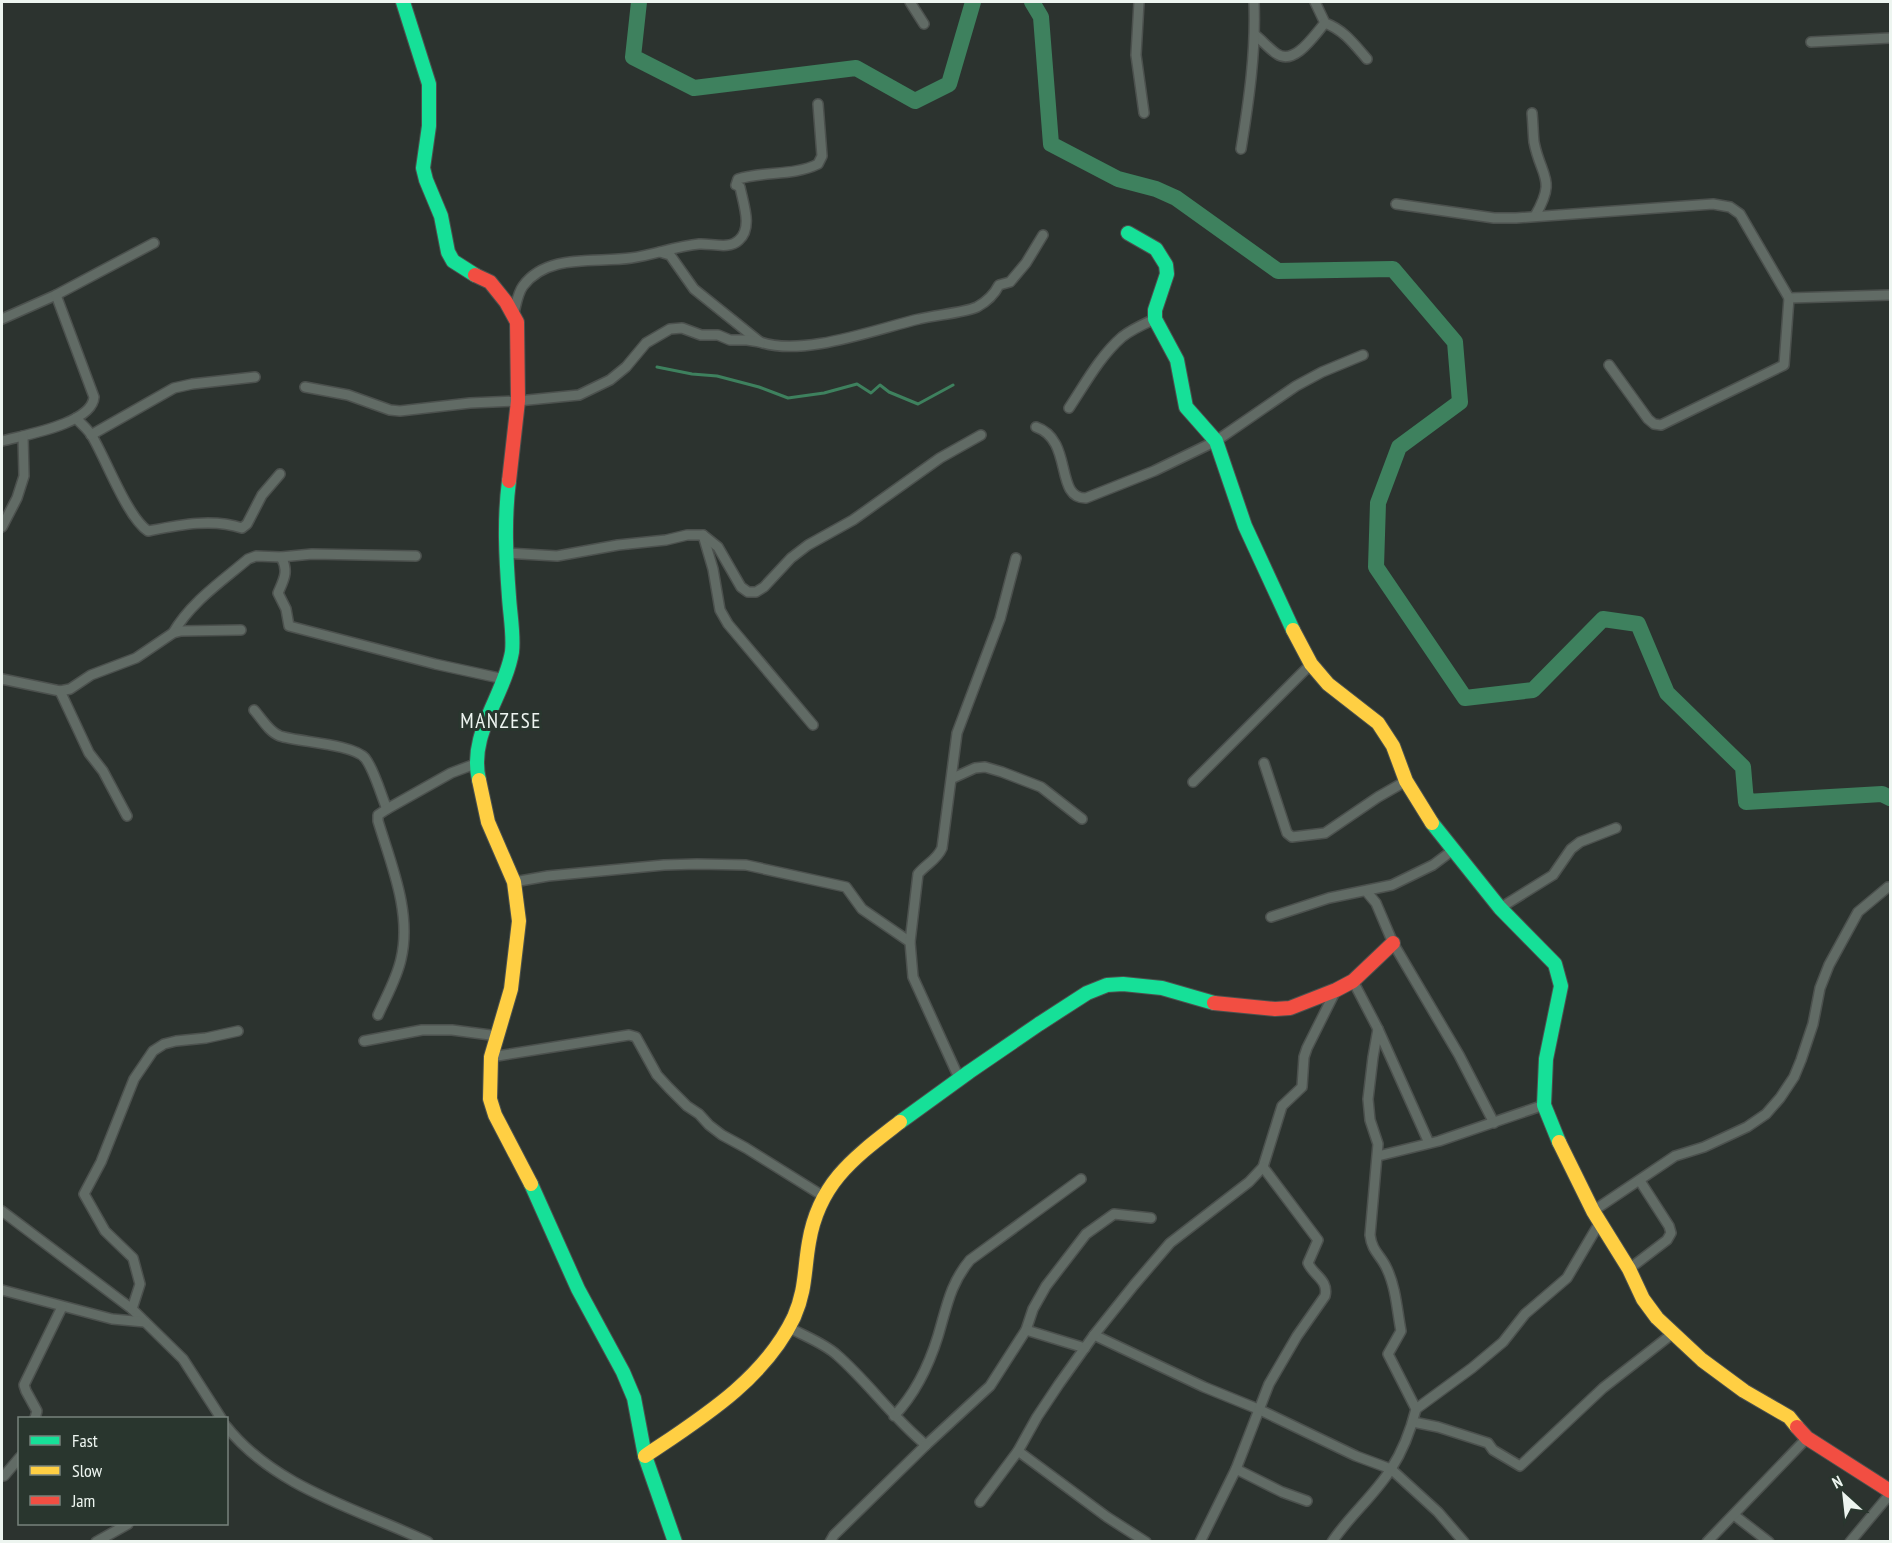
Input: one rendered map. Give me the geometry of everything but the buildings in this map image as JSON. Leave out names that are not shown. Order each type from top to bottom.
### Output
[{"type":"street","points":[[403,2],[429,84],[429,126],[423,168],[441,216],[448,252],[453,261],[463,269],[490,282],[506,302],[518,329],[518,401],[506,506],[506,553],[512,651],[504,679],[482,730],[475,764],[488,822],[514,882],[519,921],[511,989],[491,1057],[490,1099],[495,1115],[549,1219],[578,1289],[623,1371],[634,1398],[645,1456],[675,1542]]},
{"type":"street","points":[[910,2],[924,24]]},
{"type":"street","points":[[1139,2],[1136,55],[1144,113]]},
{"type":"street","points":[[1241,149],[1255,34],[1254,2]]},
{"type":"street","points":[[1314,2],[1325,23],[1342,31],[1367,59]]},
{"type":"street","points":[[1255,34],[1278,55],[1287,57],[1297,54],[1325,23]]},
{"type":"street","points":[[1811,42],[1890,38]]},
{"type":"street","points":[[513,316],[521,287],[533,275],[544,269],[572,262],[634,258],[702,243],[733,244],[739,241],[747,226],[740,188],[736,185],[738,179],[807,170],[818,165],[822,156],[818,104]]},
{"type":"street","points":[[1532,113],[1534,143],[1547,180],[1544,200],[1535,216]]},
{"type":"street","points":[[1395,204],[1494,218],[1713,204],[1730,207],[1740,214],[1789,298],[1784,365],[1661,424],[1654,424],[1648,419],[1609,365]]},
{"type":"street","points":[[1128,233],[1156,249],[1166,265],[1167,274],[1155,310],[1155,319],[1177,360],[1183,399],[1186,407],[1216,441],[1245,526],[1311,664],[1328,684],[1378,723],[1393,746],[1406,782],[1429,819],[1500,908],[1555,964],[1561,986],[1545,1071],[1545,1105],[1554,1132],[1597,1217],[1629,1269],[1643,1299],[1672,1334],[1744,1391],[1789,1418],[1807,1438],[1890,1492],[1850,1542]]},
{"type":"street","points":[[305,387],[348,395],[390,410],[400,411],[579,394],[610,380],[646,343],[670,329],[682,328],[701,335],[718,335],[730,340],[747,340],[769,345],[806,345],[833,341],[917,319],[976,308],[994,296],[999,285],[1010,282],[1026,263],[1043,235]]},
{"type":"street","points":[[2,319],[56,295],[154,243]]},
{"type":"street","points":[[658,251],[670,255],[694,289],[760,342]]},
{"type":"street","points":[[2,441],[49,429],[76,418],[94,403],[94,397],[56,295]]},
{"type":"street","points":[[1789,298],[1890,295]]},
{"type":"street","points":[[1069,408],[1098,364],[1121,338],[1155,319]]},
{"type":"street","points":[[1036,427],[1047,431],[1052,437],[1060,454],[1067,485],[1073,495],[1086,498],[1154,471],[1216,441],[1296,386],[1363,355]]},
{"type":"street","points":[[91,435],[174,388],[255,377]]},
{"type":"street","points":[[76,418],[91,435],[125,499],[142,527],[148,531],[189,524],[229,524],[242,528],[247,524],[262,495],[280,474]]},
{"type":"street","points":[[506,553],[557,556],[618,545],[666,540],[695,534],[703,535],[718,547],[741,587],[748,592],[756,592],[808,545],[853,520],[922,470],[981,435]]},
{"type":"street","points":[[2,527],[17,498],[24,476],[23,436]]},
{"type":"street","points":[[703,535],[713,569],[720,610],[728,624],[813,725]]},
{"type":"street","points":[[2,679],[60,691],[70,689],[91,675],[136,658],[173,633],[193,605],[248,559],[256,556],[281,557],[312,554],[416,556]]},
{"type":"street","points":[[281,557],[286,573],[278,593],[286,609],[289,626],[435,664],[504,679]]},
{"type":"street","points":[[958,1078],[913,977],[910,942],[918,874],[939,856],[942,848],[957,734],[1000,619],[1016,558]]},
{"type":"street","points":[[173,633],[241,630]]},
{"type":"street","points":[[1193,782],[1311,664]]},
{"type":"street","points":[[60,691],[89,753],[103,771],[127,816]]},
{"type":"street","points":[[254,710],[271,731],[280,736],[317,742],[363,756],[387,809]]},
{"type":"street","points":[[1264,763],[1287,833],[1292,837],[1325,833],[1378,797],[1406,782]]},
{"type":"street","points":[[378,1015],[397,974],[402,957],[404,936],[399,892],[378,816],[451,773],[475,764]]},
{"type":"street","points":[[953,778],[975,768],[985,767],[1002,772],[1041,788],[1082,819]]},
{"type":"street","points":[[1500,908],[1553,875],[1570,849],[1580,842],[1616,828]]},
{"type":"street","points":[[1271,917],[1329,898],[1392,885],[1433,865],[1453,850]]},
{"type":"street","points":[[514,882],[548,876],[664,865],[746,865],[846,887],[862,909],[910,942]]},
{"type":"street","points":[[1416,1409],[1503,1342],[1525,1314],[1567,1278],[1597,1217],[1640,1181],[1675,1156],[1704,1147],[1747,1127],[1766,1114],[1794,1077],[1813,1024],[1820,988],[1829,965],[1858,912],[1888,887]]},
{"type":"street","points":[[1366,891],[1376,903],[1393,943],[1459,1055],[1494,1123]]},
{"type":"street","points":[[645,1456],[734,1391],[763,1365],[779,1345],[804,1288],[814,1220],[824,1196],[839,1176],[864,1150],[958,1078],[1079,998],[1107,985],[1124,984],[1162,988],[1209,1003],[1275,1009],[1290,1008],[1353,981],[1393,943]]},
{"type":"street","points":[[1353,981],[1378,1029],[1429,1143]]},
{"type":"street","points":[[980,1502],[1018,1451],[1037,1417],[1094,1335],[1170,1243],[1249,1182],[1263,1167],[1282,1106],[1302,1087],[1304,1057],[1307,1048],[1336,990]]},
{"type":"street","points":[[1332,1542],[1345,1522],[1366,1501],[1391,1469],[1413,1422],[1416,1409],[1388,1354],[1401,1331],[1390,1275],[1371,1244],[1370,1234],[1378,1144],[1370,1120],[1368,1099],[1372,1057],[1378,1029]]},
{"type":"street","points":[[364,1041],[422,1030],[452,1030],[498,1036]]},
{"type":"street","points":[[132,1309],[140,1284],[133,1258],[105,1231],[84,1194],[101,1162],[134,1079],[153,1052],[164,1044],[176,1041],[206,1038],[238,1031]]},
{"type":"street","points":[[491,1057],[629,1035],[636,1037],[657,1075],[709,1125],[824,1196]]},
{"type":"street","points":[[1378,1156],[1429,1143],[1545,1105]]},
{"type":"street","points":[[1200,1542],[1236,1469],[1269,1384],[1297,1336],[1325,1296],[1327,1289],[1324,1281],[1308,1263],[1318,1240],[1263,1167]]},
{"type":"street","points":[[894,1416],[908,1401],[925,1371],[958,1275],[970,1260],[1081,1179]]},
{"type":"street","points":[[1629,1269],[1667,1240],[1671,1233],[1669,1226],[1640,1181]]},
{"type":"street","points":[[2,1211],[132,1309],[183,1359],[220,1417]]},
{"type":"street","points":[[830,1542],[834,1535],[926,1445],[990,1386],[1026,1330],[1033,1309],[1046,1286],[1094,1227],[1114,1214],[1151,1218]]},
{"type":"street","points":[[2,1290],[112,1319],[145,1322]]},
{"type":"street","points":[[36,1417],[37,1411],[24,1385],[62,1307]]},
{"type":"street","points":[[788,1327],[835,1353],[868,1385],[894,1416],[926,1445]]},
{"type":"street","points":[[1026,1330],[1085,1348]]},
{"type":"street","points":[[1413,1422],[1438,1427],[1488,1443],[1493,1450],[1520,1466],[1623,1370],[1672,1334]]},
{"type":"street","points":[[1094,1335],[1204,1388],[1258,1409],[1356,1456],[1391,1469],[1438,1512],[1464,1542]]},
{"type":"street","points":[[228,1428],[237,1439],[276,1472],[309,1491],[428,1542]]},
{"type":"street","points":[[1707,1542],[1807,1438]]},
{"type":"street","points":[[228,1444],[237,1439]]},
{"type":"street","points":[[1018,1451],[1107,1517],[1146,1542]]},
{"type":"street","points":[[2,1476],[18,1459]]},
{"type":"street","points":[[1236,1469],[1282,1492],[1307,1501]]},
{"type":"street","points":[[1734,1515],[1769,1542]]},
{"type":"street","points":[[96,1542],[126,1525]]},
{"type":"waterway","points":[[639,2],[633,57],[694,88],[856,68],[915,101],[949,84],[973,2]]},
{"type":"waterway","points":[[1032,2],[1041,17],[1051,144],[1118,179],[1156,189],[1176,198],[1278,271],[1393,269],[1455,342],[1460,402],[1399,447],[1378,503],[1376,567],[1465,698],[1533,690],[1603,619],[1638,624],[1667,693],[1743,767],[1746,802],[1882,794],[1890,798]]},
{"type":"waterway","points":[[657,367],[717,376],[759,387],[788,398],[824,393],[857,384],[871,393],[880,385],[889,392],[918,404],[953,385]]},
{"type":"traffic: fast","points":[[403,2],[429,84],[429,126],[423,168],[426,180],[441,216],[448,252],[453,261],[475,275]]},
{"type":"traffic: fast","points":[[1128,233],[1156,249],[1166,265],[1167,274],[1155,310],[1155,319],[1177,360],[1186,407],[1216,441],[1245,526],[1293,630]]},
{"type":"traffic: fast","points":[[479,780],[477,763],[482,731],[502,685],[512,652],[506,539],[509,481]]},
{"type":"traffic: fast","points":[[1432,823],[1500,908],[1555,964],[1561,986],[1546,1059],[1544,1105],[1559,1142]]},
{"type":"traffic: fast","points":[[900,1122],[1039,1024],[1087,993],[1107,985],[1123,984],[1162,988],[1214,1003]]},
{"type":"traffic: fast","points":[[531,1184],[578,1289],[623,1372],[634,1398],[645,1456],[675,1542]]},
{"type":"traffic: slow","points":[[1293,630],[1311,664],[1328,684],[1378,723],[1393,746],[1406,781],[1432,823]]},
{"type":"traffic: slow","points":[[479,780],[488,822],[514,882],[519,921],[511,989],[491,1057],[490,1099],[495,1115],[531,1184]]},
{"type":"traffic: slow","points":[[645,1456],[729,1396],[766,1360],[781,1340],[798,1307],[814,1221],[830,1187],[854,1160],[900,1122]]},
{"type":"traffic: slow","points":[[1559,1142],[1593,1211],[1629,1269],[1643,1299],[1657,1318],[1702,1360],[1744,1391],[1789,1417],[1797,1427]]},
{"type":"traffic: jam","points":[[475,275],[490,282],[506,302],[517,322],[518,401],[509,481]]},
{"type":"traffic: jam","points":[[1214,1003],[1275,1009],[1290,1008],[1353,981],[1393,943]]},
{"type":"traffic: jam","points":[[1797,1427],[1807,1438],[1890,1491]]},
{"type":"district","name":"MANZESE","points":[[501,721]]}]
